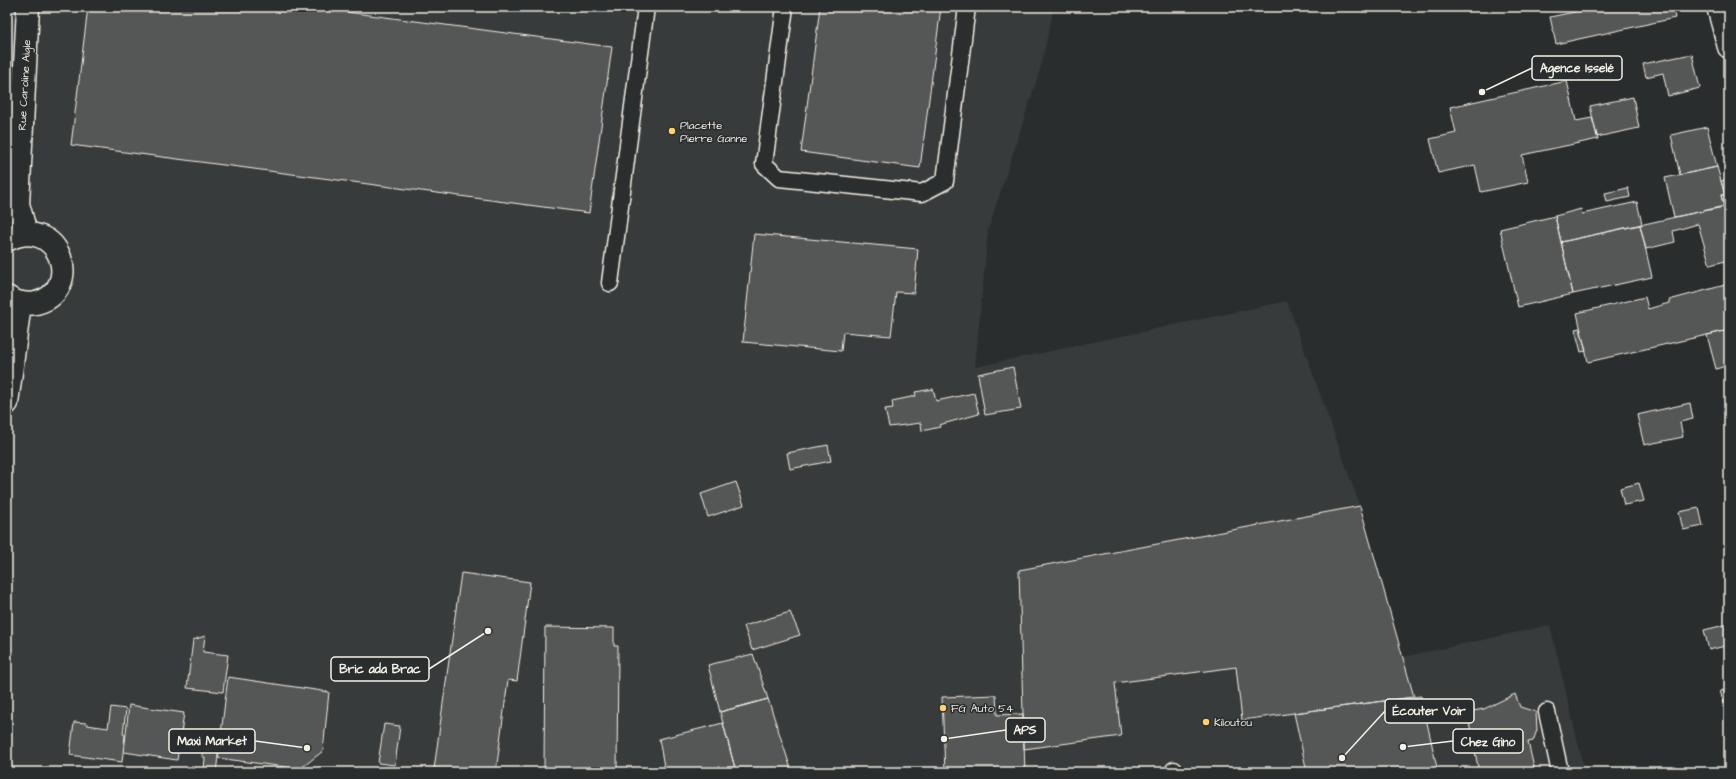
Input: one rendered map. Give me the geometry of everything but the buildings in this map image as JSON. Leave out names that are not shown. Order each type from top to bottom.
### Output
[{"type":"street","name":"Rue Caroline Aigle","points":[[17,236],[28,7]]},
{"type":"street","points":[[1718,7],[1729,46]]},
{"type":"street","points":[[7,403],[13,300],[31,304],[42,301],[51,296],[58,287],[62,276],[63,265],[55,246],[47,239],[37,234],[17,236]]},
{"type":"lane","points":[[610,283],[646,7]]},
{"type":"lane","points":[[785,7],[764,164],[779,178],[922,193],[945,181],[967,7]]},
{"type":"lane","points":[[1547,712],[1560,772]]},
{"type":"shaded area","points":[[7,7],[1052,7],[1052,16],[1040,70],[988,230],[975,367],[1287,301],[1360,506],[1403,657],[1550,625],[1585,772],[7,772]]},
{"type":"place","name":"Agence Isselé","points":[[1482,92]]},
{"type":"place","name":"Placette Pierre Ganne","points":[[672,131]]},
{"type":"place","name":"Bric ada Brac","points":[[488,631]]},
{"type":"place","name":"FG Auto 54","points":[[943,708]]},
{"type":"place","name":"Kiloutou","points":[[1206,722]]},
{"type":"place","name":"APS","points":[[944,739]]},
{"type":"place","name":"Chez Gino","points":[[1403,747]]},
{"type":"place","name":"Maxi Market","points":[[307,748]]},
{"type":"place","name":"Écouter Voir","points":[[1342,758]]}]
